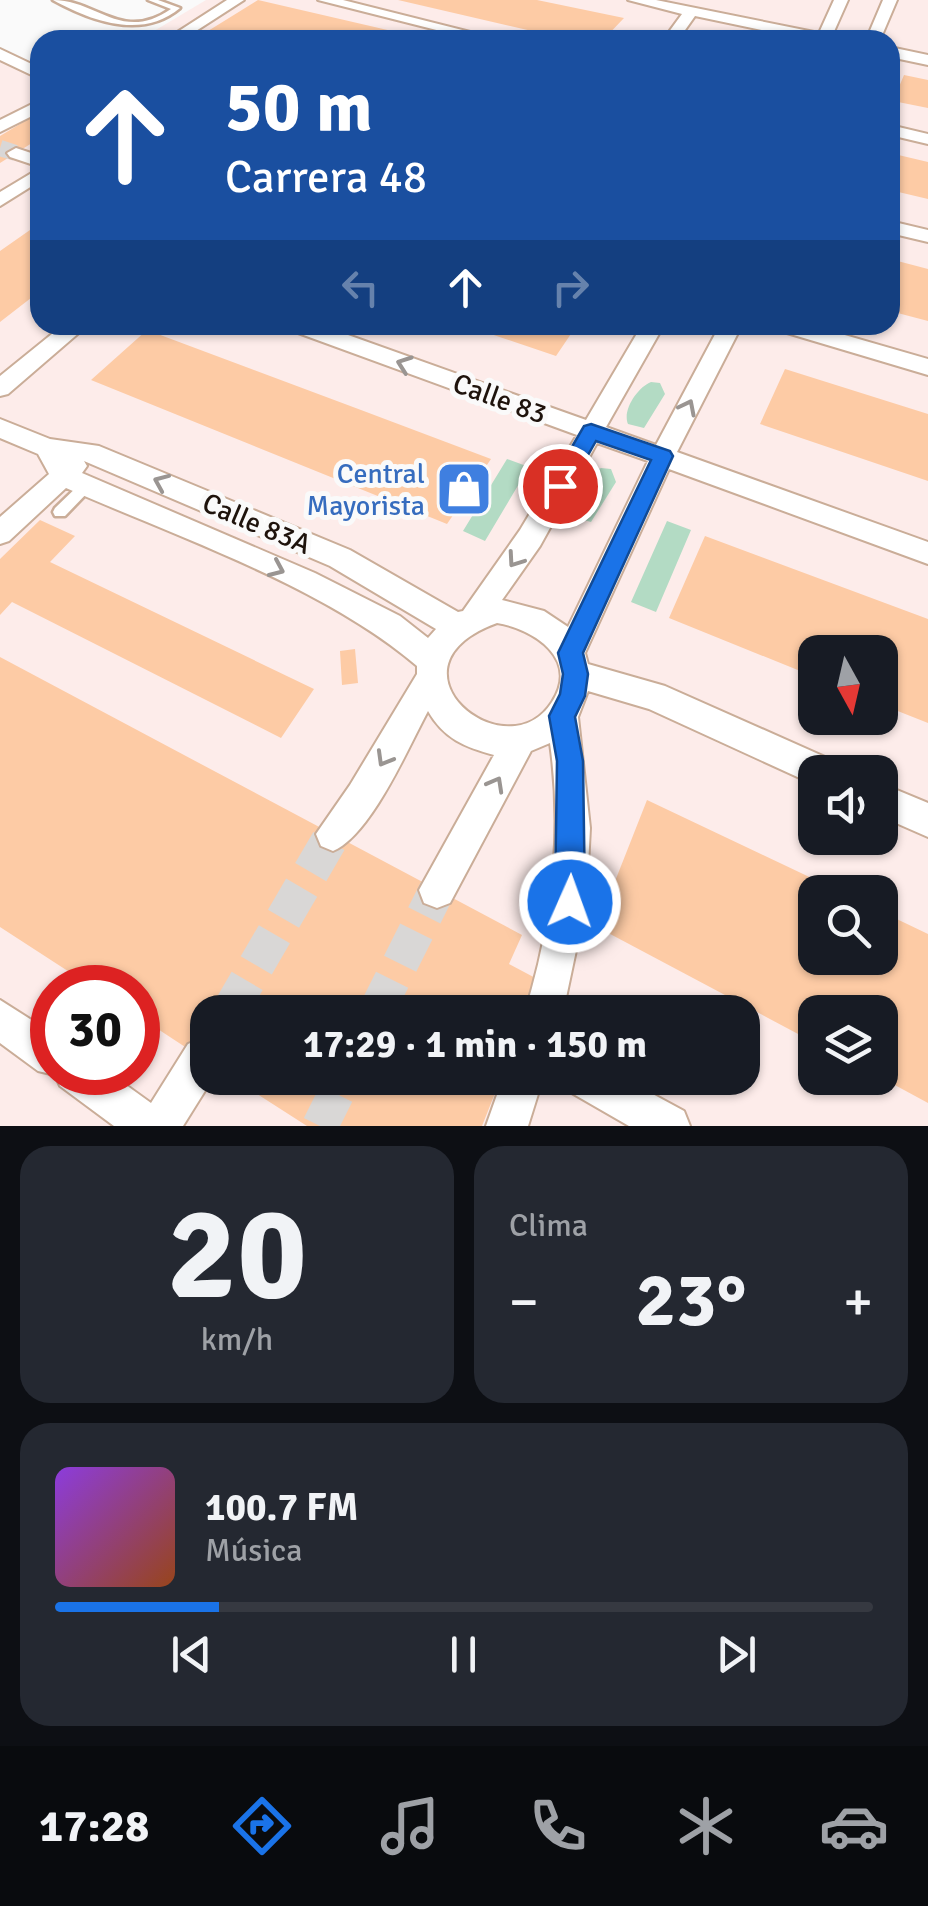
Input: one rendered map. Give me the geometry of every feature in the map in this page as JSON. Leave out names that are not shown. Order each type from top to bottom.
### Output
[{"type":"street","points":[[188,30],[237,0]]},
{"type":"street","points":[[325,0],[453,30]]},
{"type":"street","points":[[635,0],[781,30]]},
{"type":"street","points":[[829,30],[841,0]]},
{"type":"street","points":[[877,30],[890,0]]},
{"type":"street","points":[[678,30],[692,12]]},
{"type":"street","points":[[0,54],[30,69]]},
{"type":"street","points":[[900,54],[928,60]]},
{"type":"street","points":[[0,128],[30,110]]},
{"type":"street","points":[[900,132],[928,139]]},
{"type":"street","points":[[16,153],[30,158]]},
{"type":"street","points":[[0,200],[30,180]]},
{"type":"street","points":[[900,229],[928,236]]},
{"type":"street","points":[[0,388],[65,335]]},
{"type":"street","name":"Calle 83","points":[[326,335],[928,553]]},
{"type":"street","points":[[333,834],[362,797],[431,670],[441,640],[465,620],[530,538],[647,335]]},
{"type":"street","points":[[431,670],[436,702],[450,720],[470,734],[495,741],[520,740],[543,731],[562,716],[572,696],[573,663],[663,456],[725,335]]},
{"type":"street","points":[[819,335],[928,367]]},
{"type":"street","name":"Calle 83A","points":[[0,428],[47,448],[90,452],[340,558],[465,620]]},
{"type":"street","points":[[47,448],[75,481]]},
{"type":"street","points":[[0,533],[75,481],[90,452]]},
{"type":"street","name":"Calle 83A","points":[[75,481],[305,581],[390,624],[431,670]]},
{"type":"street","points":[[465,620],[497,611],[520,613],[541,621],[558,635],[573,663],[798,761]]},
{"type":"street","points":[[549,995],[568,926],[572,877],[570,761],[562,716]]},
{"type":"street","points":[[437,890],[520,740]]},
{"type":"street","points":[[898,807],[928,820]]},
{"type":"street","points":[[0,1020],[30,1041]]},
{"type":"street","points":[[160,1126],[190,1077]]},
{"type":"street","points":[[106,1095],[148,1126]]},
{"type":"street","points":[[506,1126],[517,1095]]},
{"type":"street","points":[[614,1095],[669,1126]]},
{"type":"lane","points":[[56,0],[135,28],[163,21],[176,8],[151,0]]},
{"type":"lane","points":[[60,512],[75,481]]},
{"type":"shaded area","name":"Central Mayorista","points":[[206,0],[928,0],[928,1126],[0,1126],[0,51],[30,65],[30,335],[900,335],[900,30],[156,30]]},
{"type":"green space","points":[[651,382],[660,383],[665,394],[644,428],[628,424],[632,400]]},
{"type":"green space","points":[[507,459],[529,467],[485,541],[463,531]]},
{"type":"green space","points":[[601,468],[611,469],[616,482],[591,522],[573,517],[580,489]]},
{"type":"green space","points":[[667,521],[691,530],[656,612],[631,602]]},
{"type":"building","points":[[258,0],[387,30],[210,30]]},
{"type":"building","points":[[398,0],[537,0],[624,18],[613,30],[528,30]]},
{"type":"building","points":[[904,75],[928,80],[928,108],[900,102]]},
{"type":"building","points":[[30,118],[30,144],[0,163],[0,136]]},
{"type":"building","points":[[900,155],[928,162],[928,199],[900,192]]},
{"type":"building","points":[[30,230],[30,299],[0,322],[0,251]]},
{"type":"building","points":[[900,262],[928,269],[928,321],[900,314]]},
{"type":"building","points":[[141,335],[160,335],[491,459],[447,524],[91,380]]},
{"type":"building","points":[[494,335],[570,335],[556,356]]},
{"type":"building","points":[[785,369],[928,414],[928,481],[760,424]]},
{"type":"building","points":[[40,520],[75,536],[50,562],[314,689],[281,738],[12,602],[0,615],[0,559]]},
{"type":"building","points":[[705,536],[928,619],[928,723],[898,711],[898,635],[798,635],[798,670],[669,618]]},
{"type":"building","points":[[355,649],[358,683],[342,685],[340,651]]},
{"type":"building","points":[[0,657],[522,935],[509,964],[541,981],[535,995],[190,995],[190,1050],[160,1030],[160,965],[59,965],[0,927]]},
{"type":"building","points":[[647,800],[805,875],[798,875],[798,975],[898,975],[898,920],[928,934],[928,1103],[898,1087],[898,995],[798,995],[798,1034],[760,1014],[760,995],[725,995],[597,927]]},
{"type":"building","points":[[259,1095],[494,1095],[482,1126],[307,1126]]},
{"type":"tunnel","points":[[0,148],[16,153]]},
{"type":"tunnel","points":[[239,995],[333,834]]},
{"type":"tunnel","points":[[384,995],[437,890]]},
{"type":"tunnel","points":[[320,1126],[336,1095]]},
{"type":"place","name":"Central Mayorista","points":[[464,489]]},
{"type":"route","points":[[560,486],[591,431],[663,456],[570,653],[576,674],[572,696],[562,716],[570,761],[570,902]]}]
